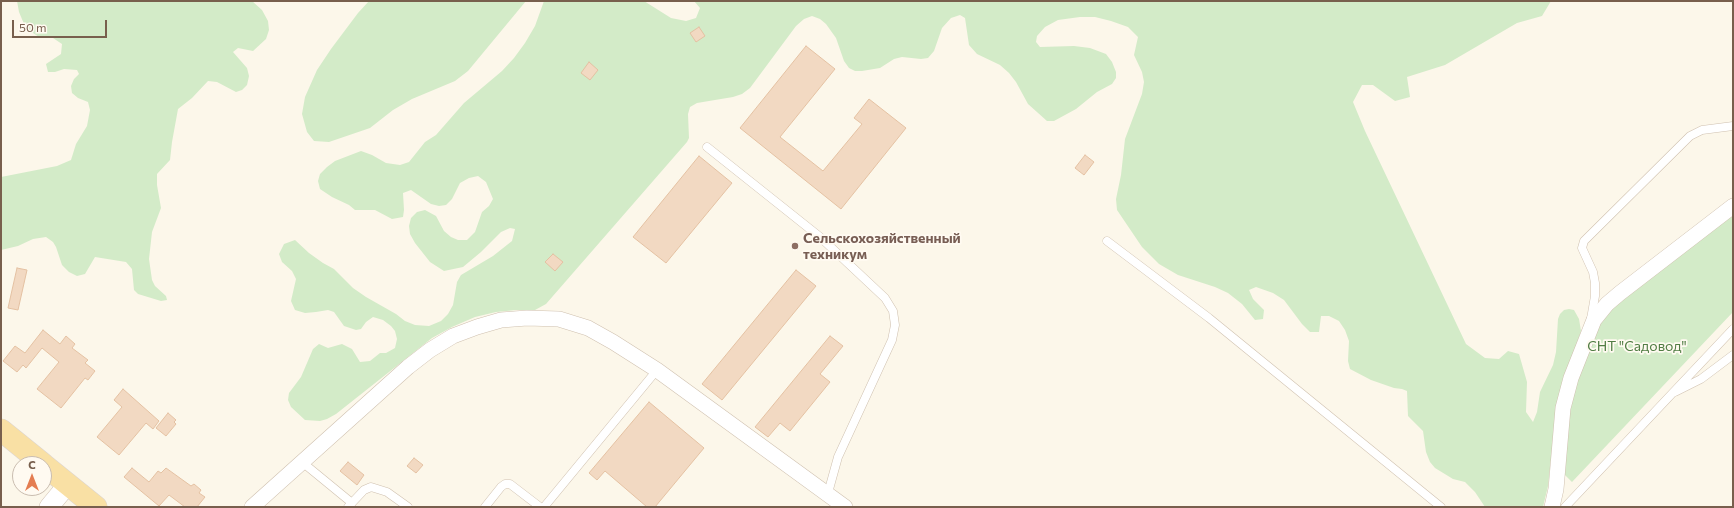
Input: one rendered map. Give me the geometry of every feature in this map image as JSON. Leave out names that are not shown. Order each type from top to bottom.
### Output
[{"type":"main road","points":[[1,430],[34,456]]},
{"type":"main road","points":[[52,471],[91,505]]},
{"type":"street","points":[[1552,507],[1556,489],[1563,408],[1571,378],[1589,329],[1599,313],[1607,304],[1733,206]]},
{"type":"street","points":[[252,507],[408,367],[430,350],[453,336],[477,327],[501,320],[527,318],[559,319],[588,328],[614,342],[657,370],[828,493],[845,507]]},
{"type":"street","points":[[49,507],[68,484]]},
{"type":"lane","points":[[1589,329],[1595,296],[1595,283],[1593,272],[1582,248],[1584,241],[1690,136],[1702,130],[1733,126]]},
{"type":"lane","points":[[707,147],[820,237],[885,298],[893,311],[895,325],[892,340],[838,457],[828,493]]},
{"type":"lane","points":[[1107,241],[1209,318],[1441,507]]},
{"type":"lane","points":[[1565,507],[1669,395],[1733,329]]},
{"type":"lane","points":[[1669,395],[1701,379],[1733,355]]},
{"type":"lane","points":[[544,507],[657,370]]},
{"type":"lane","points":[[302,462],[350,505],[364,490],[372,487],[387,492],[408,507]]},
{"type":"lane","points":[[485,507],[505,484],[510,484],[540,507]]},
{"type":"green space","points":[[17,1],[252,1],[262,10],[268,21],[269,30],[266,39],[253,51],[238,48],[233,52],[247,68],[249,76],[247,85],[242,90],[236,92],[217,82],[208,81],[192,98],[178,109],[170,160],[157,174],[157,185],[161,208],[152,232],[149,259],[152,280],[155,286],[166,296],[167,300],[161,301],[138,294],[134,290],[132,269],[126,262],[95,257],[85,274],[77,276],[69,272],[62,265],[53,242],[46,237],[33,239],[18,246],[1,250],[1,177],[57,166],[71,160],[76,144],[87,126],[90,110],[88,102],[78,98],[72,93],[71,86],[74,79],[79,74],[77,70],[64,69],[55,72],[48,72],[46,64],[61,54],[62,44],[53,38],[39,37],[30,31],[24,24],[19,12]]},
{"type":"green space","points":[[369,1],[526,1],[468,71],[455,81],[412,99],[393,110],[370,128],[329,142],[314,141],[307,132],[302,114],[305,97],[317,70],[331,49]]},
{"type":"green space","points":[[544,1],[644,1],[671,18],[686,21],[696,18],[700,8],[694,1],[1551,1],[1542,16],[1517,23],[1445,65],[1407,77],[1410,97],[1395,101],[1373,85],[1362,85],[1353,102],[1365,131],[1466,344],[1485,358],[1499,359],[1508,351],[1519,354],[1527,382],[1526,412],[1533,422],[1537,412],[1540,392],[1553,365],[1556,352],[1558,319],[1560,314],[1564,310],[1574,310],[1579,319],[1581,331],[1557,406],[1548,486],[1543,507],[1485,507],[1475,492],[1465,482],[1453,479],[1435,468],[1430,462],[1426,452],[1423,431],[1408,416],[1407,391],[1371,380],[1350,369],[1348,361],[1349,341],[1345,330],[1339,321],[1329,316],[1321,316],[1319,332],[1310,332],[1284,300],[1273,293],[1256,287],[1249,290],[1253,299],[1264,310],[1263,319],[1255,320],[1242,304],[1228,293],[1215,287],[1178,275],[1159,264],[1142,247],[1117,210],[1116,199],[1121,175],[1125,139],[1142,94],[1144,82],[1142,72],[1134,55],[1138,37],[1128,27],[1095,17],[1080,17],[1058,20],[1045,27],[1037,36],[1036,42],[1040,47],[1074,46],[1090,48],[1106,54],[1112,62],[1116,72],[1116,78],[1112,84],[1097,92],[1076,109],[1054,121],[1047,121],[1028,104],[1016,82],[1009,73],[1000,65],[977,54],[969,45],[965,18],[960,15],[951,18],[942,28],[934,51],[928,58],[921,59],[902,57],[894,59],[880,68],[862,71],[855,71],[849,68],[844,61],[836,38],[826,24],[820,19],[812,16],[804,19],[796,26],[750,88],[742,94],[733,97],[697,103],[690,107],[688,114],[689,138],[687,142],[546,304],[535,310],[496,312],[475,317],[452,327],[432,338],[336,414],[320,421],[305,420],[291,407],[288,400],[289,393],[301,377],[313,349],[319,344],[328,348],[342,344],[352,349],[360,362],[370,361],[380,353],[386,353],[395,348],[397,339],[395,331],[391,326],[383,320],[373,317],[366,322],[361,329],[356,330],[344,326],[334,312],[328,310],[305,313],[295,310],[291,301],[296,279],[292,271],[282,262],[279,254],[284,244],[295,240],[309,253],[334,269],[353,288],[366,297],[396,314],[405,321],[415,325],[429,326],[441,321],[448,314],[453,305],[457,282],[461,275],[493,256],[512,241],[515,229],[510,228],[501,232],[463,267],[444,271],[430,262],[415,243],[410,234],[409,226],[411,218],[417,212],[425,210],[436,216],[444,231],[451,237],[458,240],[467,240],[475,232],[482,212],[489,206],[493,199],[486,182],[478,176],[469,178],[460,183],[452,199],[446,205],[439,206],[431,204],[411,190],[403,193],[403,217],[392,219],[375,210],[355,210],[349,205],[332,197],[320,189],[318,181],[320,174],[335,161],[361,151],[386,163],[400,165],[409,162],[425,142],[436,135],[464,103],[502,71],[514,58],[535,26]]},
{"type":"green space","name":"СНТ \"Садовод\"","points":[[1733,211],[1733,312],[1572,482],[1561,471],[1573,384],[1602,313]]},
{"type":"building","points":[[699,27],[705,36],[696,42],[690,33]]},
{"type":"building","points":[[806,46],[835,69],[780,137],[823,171],[862,124],[854,118],[869,99],[906,128],[841,209],[740,128]]},
{"type":"building","points":[[589,62],[598,70],[590,80],[581,73]]},
{"type":"building","points":[[1085,155],[1094,162],[1084,175],[1075,168]]},
{"type":"building","points":[[699,156],[732,183],[666,263],[633,237]]},
{"type":"building","points":[[553,254],[563,262],[555,271],[545,262]]},
{"type":"building","points":[[17,268],[27,270],[18,310],[8,308]]},
{"type":"building","points":[[796,270],[816,286],[722,400],[702,384]]},
{"type":"building","points":[[43,330],[60,344],[66,336],[75,344],[72,348],[88,360],[85,363],[95,371],[88,380],[85,378],[61,408],[37,389],[59,362],[42,348],[26,368],[23,365],[17,372],[3,361],[15,346],[25,353]]},
{"type":"building","points":[[830,336],[843,346],[820,374],[830,382],[790,431],[780,423],[768,437],[755,427]]},
{"type":"building","points":[[123,389],[159,421],[153,429],[146,423],[119,455],[97,437],[122,407],[114,400]]},
{"type":"building","points":[[649,402],[704,448],[655,507],[647,507],[605,471],[597,480],[589,473]]},
{"type":"building","points":[[168,413],[176,420],[174,422],[176,424],[166,436],[156,428]]},
{"type":"building","points":[[414,458],[423,465],[416,473],[407,466]]},
{"type":"building","points":[[348,462],[364,475],[357,485],[340,471]]},
{"type":"building","points":[[132,468],[149,482],[158,471],[161,473],[166,468],[191,486],[194,484],[201,490],[199,493],[205,497],[197,507],[185,507],[169,495],[159,506],[124,477]]},
{"type":"place","name":"Сельскохозяйственный техникум","points":[[795,246]]}]
